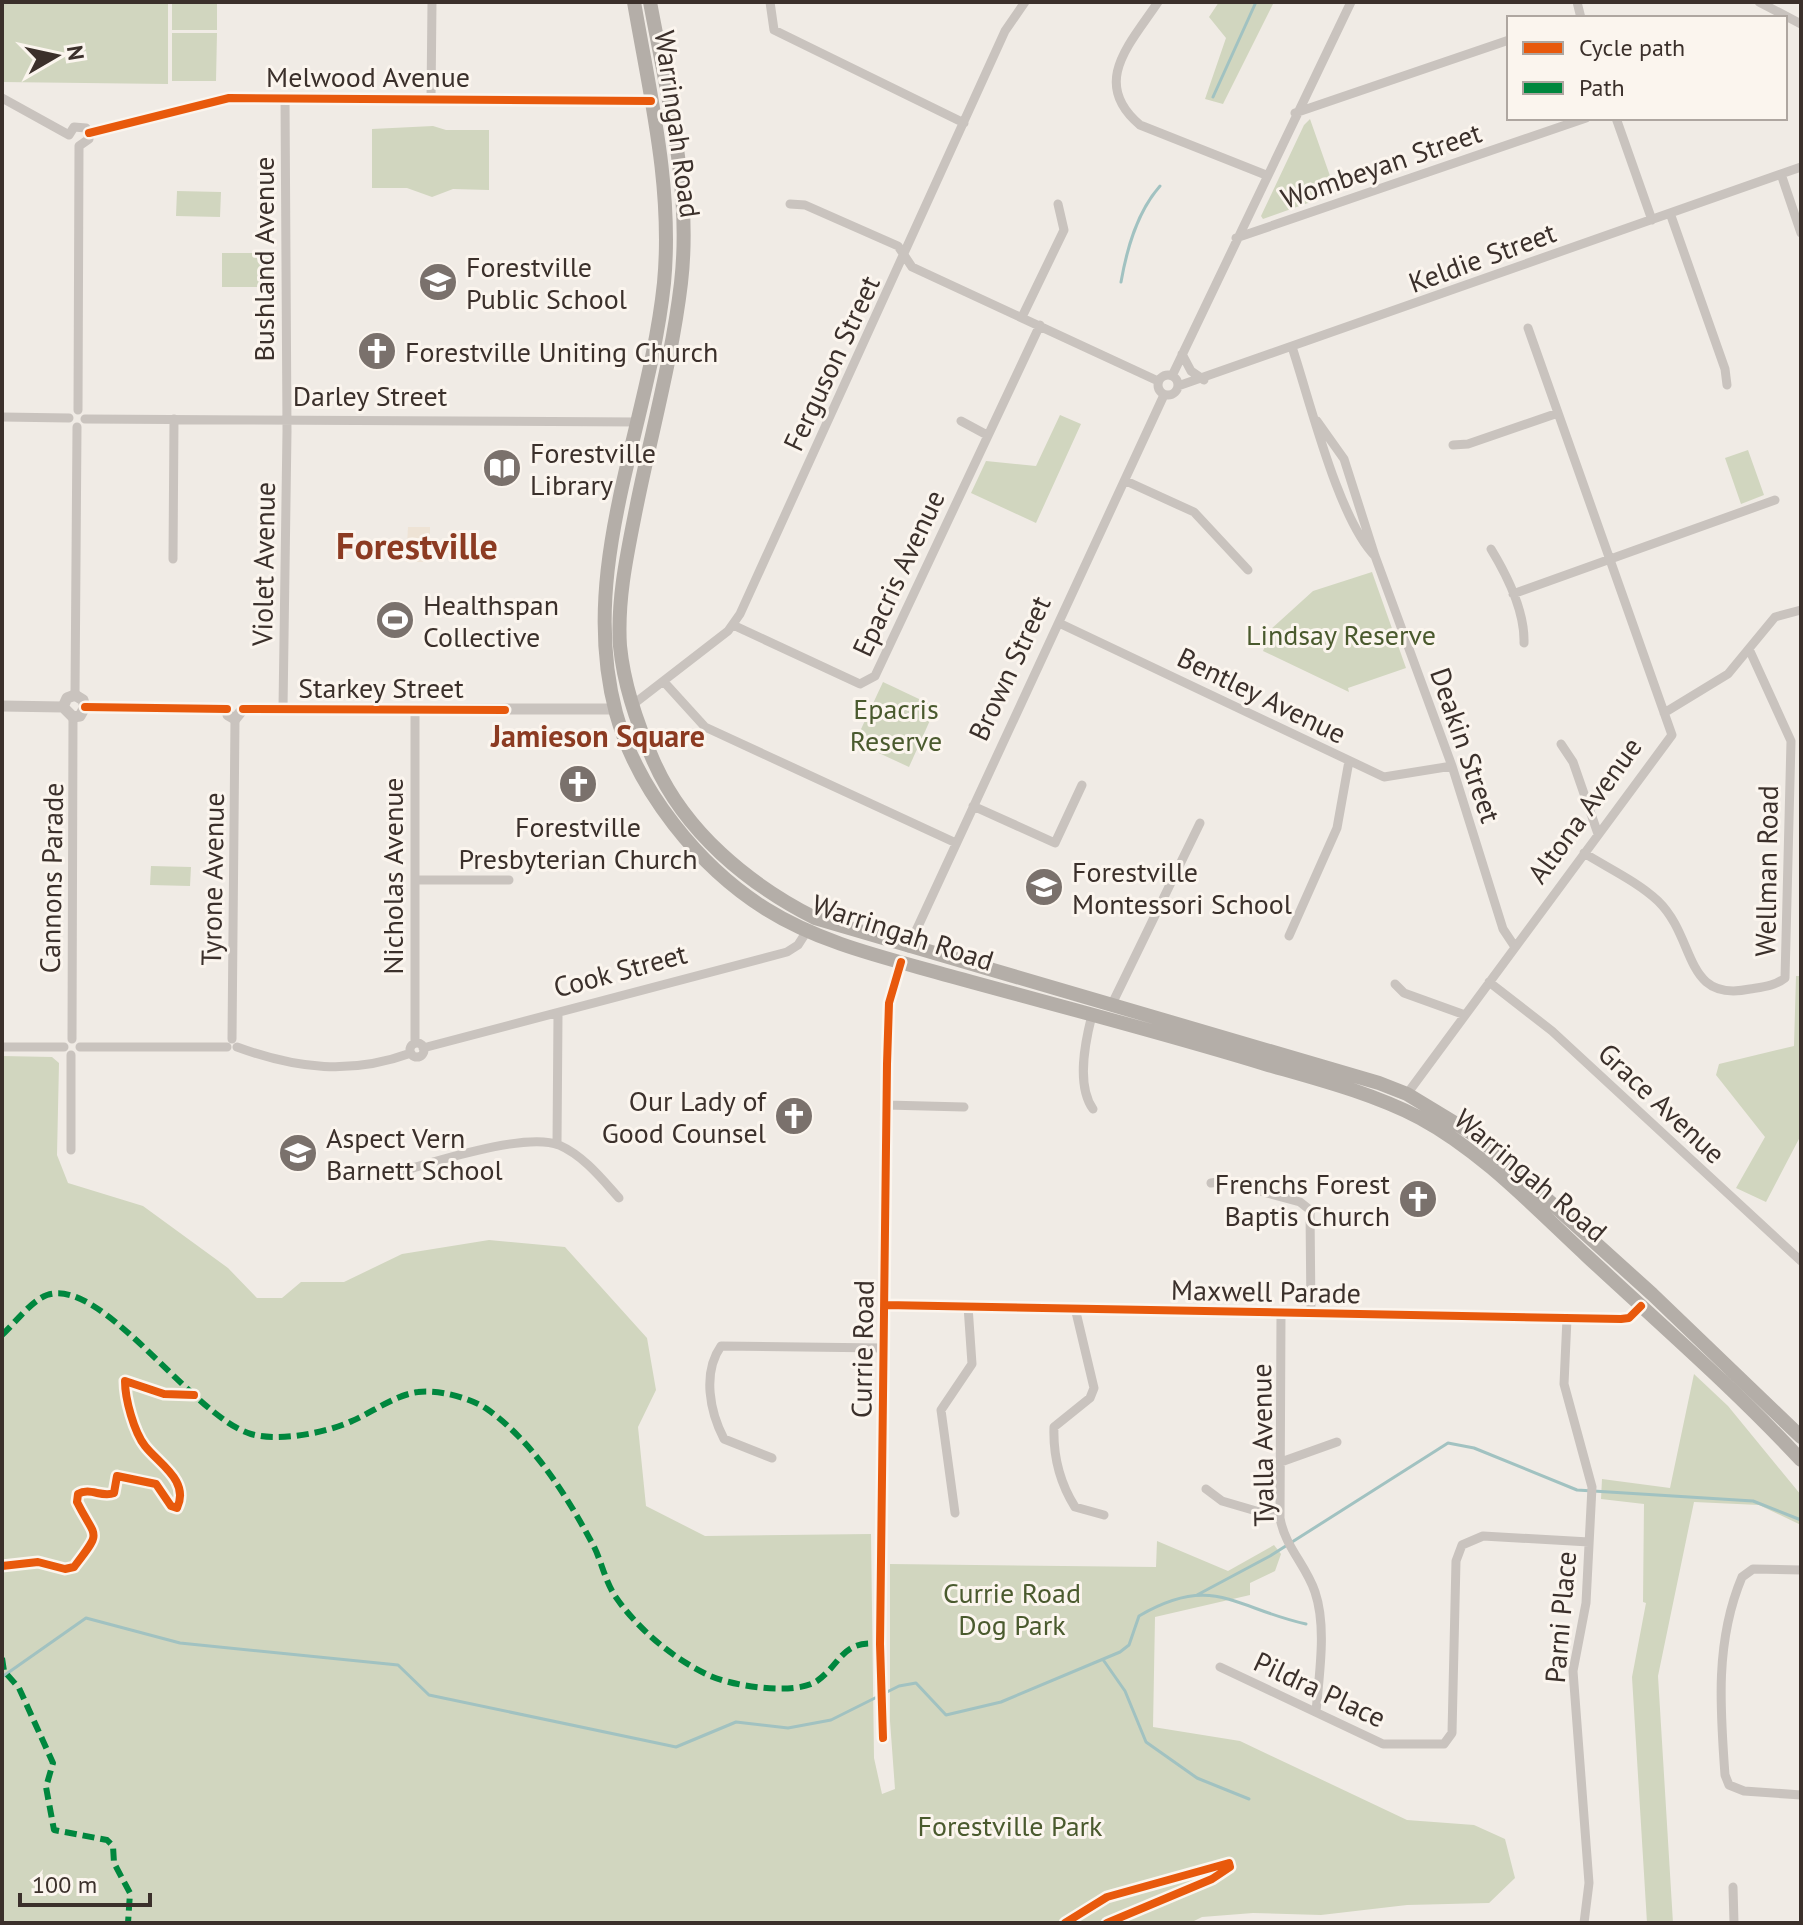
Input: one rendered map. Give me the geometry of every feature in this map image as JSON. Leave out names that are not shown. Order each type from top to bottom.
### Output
[{"type":"highway","name":"Warringah Road","points":[[634,2],[664,174],[667,237],[663,290],[603,603],[603,640],[615,709],[635,761],[698,853],[731,885],[811,925],[901,962],[1094,1008],[1407,1094],[1478,1137],[1652,1294],[1801,1437]]},
{"type":"highway","name":"Warringah Road","points":[[650,2],[679,157],[684,235],[680,293],[622,583],[620,643],[631,706],[657,770],[703,836],[811,925],[908,948],[1094,1008]]},
{"type":"highway","name":"Darley Street","points":[[637,422],[654,423]]},
{"type":"highway","name":"Starkey Street","points":[[615,709],[631,706]]},
{"type":"highway","name":"Brown Street","points":[[901,962],[908,948]]},
{"type":"highway","name":"Warringah Road","points":[[1109,1012],[1349,1089],[1396,1107],[1440,1130],[1493,1170],[1743,1397],[1801,1460]]},
{"type":"highway","name":"Altona Avenue","points":[[1396,1107],[1407,1094]]},
{"type":"highway","name":"Maxwell Parade","points":[[1641,1306],[1652,1294]]},
{"type":"street","points":[[431,99],[432,2]]},
{"type":"street","points":[[770,2],[774,30],[964,123]]},
{"type":"street","points":[[1158,2],[1123,55],[1115,73],[1117,96],[1124,111],[1140,125],[1266,175]]},
{"type":"street","points":[[1172,376],[1295,113],[1351,2]]},
{"type":"street","points":[[1759,2],[1786,16]]},
{"type":"street","name":"Ferguson Street","points":[[631,706],[665,683],[733,625],[905,256],[1005,31],[1023,3]]},
{"type":"street","points":[[1295,113],[1507,41]]},
{"type":"street","name":"Bushland Avenue","points":[[285,97],[285,420]]},
{"type":"street","points":[[2,98],[69,135],[73,144],[79,146],[87,142],[89,133],[83,126],[77,125],[69,135]]},
{"type":"street","name":"Melwood Avenue","points":[[89,133],[222,98],[651,101]]},
{"type":"street","name":"Wombeyan Street","points":[[1236,238],[1580,120]]},
{"type":"street","points":[[1617,120],[1652,220]]},
{"type":"street","points":[[77,427],[85,419],[78,410],[79,146]]},
{"type":"street","name":"Keldie Street","points":[[1178,386],[1204,380],[1801,167]]},
{"type":"street","points":[[1781,174],[1801,233]]},
{"type":"street","points":[[790,204],[805,205],[898,246],[912,267],[1158,381]]},
{"type":"street","points":[[1022,317],[1064,230],[1058,204]]},
{"type":"street","points":[[1670,213],[1725,369],[1727,385]]},
{"type":"street","name":"Epacris Avenue","points":[[733,625],[860,684],[875,676],[1040,325]]},
{"type":"street","name":"Altona Avenue","points":[[1407,1094],[1672,735],[1528,328]]},
{"type":"street","name":"Deakin Street","points":[[1292,347],[1317,421],[1344,459],[1375,556],[1452,766],[1503,929],[1515,947]]},
{"type":"street","points":[[1182,354],[1191,371],[1204,380]]},
{"type":"street","points":[[1158,381],[1165,375],[1172,376]]},
{"type":"street","points":[[1158,381],[1159,391],[1164,395],[1174,394],[1178,386],[1172,376]]},
{"type":"street","name":"Brown Street","points":[[908,948],[1164,395]]},
{"type":"street","points":[[2,417],[69,418],[78,410]]},
{"type":"street","points":[[1453,445],[1468,444],[1558,413]]},
{"type":"street","points":[[69,418],[77,427],[75,695]]},
{"type":"street","name":"Darley Street","points":[[85,419],[637,422]]},
{"type":"street","points":[[173,559],[174,419]]},
{"type":"street","name":"Violet Avenue","points":[[283,708],[285,420]]},
{"type":"street","points":[[961,421],[987,435]]},
{"type":"street","points":[[1126,481],[1194,512],[1248,570]]},
{"type":"street","points":[[1513,594],[1775,500]]},
{"type":"street","points":[[1491,549],[1513,594],[1525,631],[1524,643]]},
{"type":"street","points":[[1664,713],[1728,674],[1775,617],[1801,610]]},
{"type":"street","name":"Bentley Avenue","points":[[1059,623],[1384,777],[1452,766]]},
{"type":"street","name":"Wellman Road","points":[[1584,853],[1656,900],[1686,943],[1701,981],[1714,990],[1730,993],[1778,984],[1785,978],[1791,741],[1749,649]]},
{"type":"street","points":[[665,683],[705,727],[956,843]]},
{"type":"street","points":[[63,707],[65,700],[75,695]]},
{"type":"street","points":[[2,706],[63,707],[73,717],[80,716],[85,707],[83,700],[75,695]]},
{"type":"street","name":"Starkey Street","points":[[231,714],[236,702],[243,709],[615,709]]},
{"type":"street","points":[[85,707],[231,714]]},
{"type":"street","name":"Nicholas Avenue","points":[[415,709],[416,1048]]},
{"type":"street","name":"Tyrone Avenue","points":[[231,714],[232,1044]]},
{"type":"street","name":"Cannons Parade","points":[[71,1150],[73,717]]},
{"type":"street","points":[[1561,744],[1573,762],[1598,834]]},
{"type":"street","points":[[1289,936],[1337,828],[1349,761]]},
{"type":"street","points":[[973,806],[1055,843],[1082,785]]},
{"type":"street","points":[[1109,1012],[1200,823]]},
{"type":"street","points":[[415,880],[509,880]]},
{"type":"street","name":"Cook Street","points":[[2,1047],[232,1044],[346,1070],[416,1048],[558,1014],[787,952],[798,945],[811,925]]},
{"type":"street","name":"Currie Road","points":[[883,1738],[886,1105],[889,1003],[901,962]]},
{"type":"street","name":"Grace Avenue","points":[[1489,982],[1552,1031],[1801,1261]]},
{"type":"street","points":[[1395,984],[1404,993],[1465,1015]]},
{"type":"street","points":[[1093,1109],[1087,1101],[1084,1082],[1094,1008]]},
{"type":"street","points":[[557,1144],[558,1014]]},
{"type":"street","points":[[886,1105],[964,1107]]},
{"type":"street","points":[[402,1171],[501,1144],[557,1144],[589,1165],[619,1198]]},
{"type":"street","points":[[1211,1183],[1224,1181],[1300,1202],[1310,1210],[1313,1219],[1311,1314]]},
{"type":"street","name":"Maxwell Parade","points":[[885,1305],[1625,1319],[1641,1306]]},
{"type":"street","points":[[955,1513],[941,1410],[972,1364],[968,1306]]},
{"type":"street","points":[[1075,1308],[1094,1388],[1090,1398],[1054,1427],[1053,1447],[1065,1491],[1075,1507],[1104,1515]]},
{"type":"street","name":"Tyalla Avenue","points":[[1281,1313],[1280,1518],[1287,1544],[1306,1571],[1318,1603],[1316,1712]]},
{"type":"street","name":"Parni Place","points":[[1567,1318],[1564,1384],[1591,1478],[1586,1603],[1573,1671],[1589,1883],[1584,1923]]},
{"type":"street","points":[[772,1458],[724,1439],[715,1420],[710,1379],[714,1355],[721,1346],[883,1348]]},
{"type":"street","points":[[1281,1462],[1337,1442]]},
{"type":"street","points":[[1206,1489],[1222,1501],[1280,1518]]},
{"type":"street","name":"Pildra Place","points":[[1220,1667],[1383,1744],[1437,1746],[1450,1740],[1456,1561],[1462,1545],[1483,1536],[1589,1542]]},
{"type":"street","points":[[1801,1570],[1753,1569],[1742,1577],[1719,1687],[1725,1775],[1729,1785],[1744,1791],[1801,1795]]},
{"type":"street","points":[[1733,1887],[1734,1923]]},
{"type":"green space","points":[[2,2],[168,2],[168,84],[2,82]]},
{"type":"green space","points":[[172,2],[217,2],[217,30],[172,30]]},
{"type":"green space","points":[[1219,2],[1274,2],[1223,104],[1205,99],[1226,38],[1209,17]]},
{"type":"green space","points":[[172,33],[217,33],[216,81],[172,81]]},
{"type":"green space","points":[[1310,119],[1336,193],[1263,219],[1261,216],[1304,125]]},
{"type":"green space","points":[[433,126],[446,130],[489,130],[489,190],[453,189],[432,197],[407,188],[372,188],[372,129]]},
{"type":"green space","points":[[177,191],[221,192],[220,217],[176,216]]},
{"type":"green space","points":[[222,253],[273,253],[273,287],[222,287]]},
{"type":"green space","points":[[1060,415],[1081,424],[1036,523],[971,493],[986,461],[1036,466]]},
{"type":"green space","points":[[1748,450],[1764,495],[1741,504],[1725,458]]},
{"type":"green space","name":"Lindsay Reserve","points":[[1372,572],[1406,668],[1348,688],[1349,692],[1263,651],[1271,633],[1269,631],[1313,591]]},
{"type":"green space","name":"Epacris Reserve","points":[[883,682],[936,707],[909,767],[855,742]]},
{"type":"green space","points":[[151,866],[191,867],[190,886],[150,885]]},
{"type":"green space","points":[[1796,976],[1801,976],[1801,1135],[1766,1202],[1736,1188],[1765,1137],[1716,1075],[1719,1064],[1794,1046]]},
{"type":"green space","points":[[2,1056],[52,1057],[59,1063],[57,1155],[68,1183],[143,1206],[228,1268],[257,1298],[282,1298],[301,1282],[344,1282],[402,1254],[489,1240],[565,1247],[647,1338],[656,1390],[638,1427],[646,1506],[705,1536],[871,1534],[874,1758],[882,1794],[895,1789],[890,1721],[890,1564],[1156,1567],[1157,1541],[1228,1571],[1274,1545],[1281,1554],[1275,1571],[1250,1583],[1250,1595],[1155,1617],[1153,1727],[1240,1741],[1407,1820],[1474,1825],[1505,1839],[1515,1878],[1489,1903],[1407,1905],[1321,1915],[1253,1913],[1202,1917],[1190,1923],[2,1923]]},
{"type":"green space","points":[[1694,1374],[1728,1406],[1801,1495],[1801,1525],[1759,1505],[1694,1502],[1658,1676],[1673,1923],[1647,1923],[1632,1677],[1646,1603],[1643,1602],[1644,1504],[1601,1499],[1602,1479],[1670,1488]]},
{"type":"shaded area","points":[[408,527],[430,527],[430,562],[406,562]]},
{"type":"waterway","points":[[1213,97],[1256,2]]},
{"type":"waterway","points":[[1121,282],[1134,231],[1145,207],[1160,186]]},
{"type":"waterway","points":[[1197,1595],[1270,1556],[1448,1443],[1474,1448],[1577,1490],[1753,1501],[1801,1520]]},
{"type":"waterway","points":[[2,1677],[86,1618],[180,1643],[398,1665],[429,1695],[676,1747],[736,1722],[788,1728],[831,1720],[899,1686],[916,1683],[946,1715],[1001,1702],[1120,1652],[1129,1645],[1139,1616],[1164,1603],[1186,1597],[1205,1595],[1223,1598],[1306,1624]]},
{"type":"waterway","points":[[1104,1661],[1125,1691],[1146,1742],[1197,1778],[1249,1799]]},
{"type":"marked path","points":[[2,1335],[41,1298],[69,1295],[94,1306],[120,1326],[228,1422],[262,1436],[288,1437],[329,1429],[418,1392],[444,1393],[463,1398],[487,1409],[533,1452],[581,1523],[611,1589],[624,1608],[656,1641],[693,1667],[730,1682],[762,1688],[794,1688],[817,1681],[857,1645],[880,1644]]},
{"type":"marked path","points":[[2,1658],[4,1671],[19,1688],[53,1763],[46,1787],[54,1830],[107,1840],[113,1846],[114,1863],[130,1893],[128,1923]]},
{"type":"cycle path","points":[[89,133],[229,98],[651,101]]},
{"type":"cycle path","points":[[85,707],[227,709]]},
{"type":"cycle path","points":[[243,709],[505,710]]},
{"type":"cycle path","points":[[883,1738],[880,1644],[887,1064],[889,1003],[901,962]]},
{"type":"cycle path","points":[[885,1305],[1621,1319],[1629,1318],[1641,1306]]},
{"type":"cycle path","points":[[2,1566],[38,1562],[65,1569],[74,1567],[94,1534],[77,1502],[78,1494],[114,1493],[117,1476],[156,1484],[171,1506],[177,1508],[180,1498],[176,1481],[141,1440],[131,1415],[125,1381],[164,1394],[194,1395]]},
{"type":"cycle path","points":[[1065,1923],[1107,1897],[1229,1863],[1230,1867],[1212,1879],[1107,1923]]},
{"type":"place","name":"Forestville Public School","points":[[438,282]]},
{"type":"place","name":"Forestville Uniting Church","points":[[377,351]]},
{"type":"place","name":"Forestville Library","points":[[502,468]]},
{"type":"place","name":"Healthspan Collective","points":[[395,620]]},
{"type":"place","name":"Forestville Presbyterian Church","points":[[578,784]]},
{"type":"place","name":"Forestville Montessori School","points":[[1044,887]]},
{"type":"place","name":"Our Lady of Good Counsel","points":[[794,1116]]},
{"type":"place","name":"Aspect Vern Barnett School","points":[[298,1153]]},
{"type":"place","name":"Frenchs Forest Baptis Church","points":[[1418,1199]]},
{"type":"district","name":"Forestville","points":[[417,545]]},
{"type":"district","name":"Jamieson Square","points":[[598,735]]},
{"type":"park label","name":"Currie Road Dog Park","points":[[1012,1608]]},
{"type":"park label","name":"Forestville Park","points":[[1010,1825]]}]
